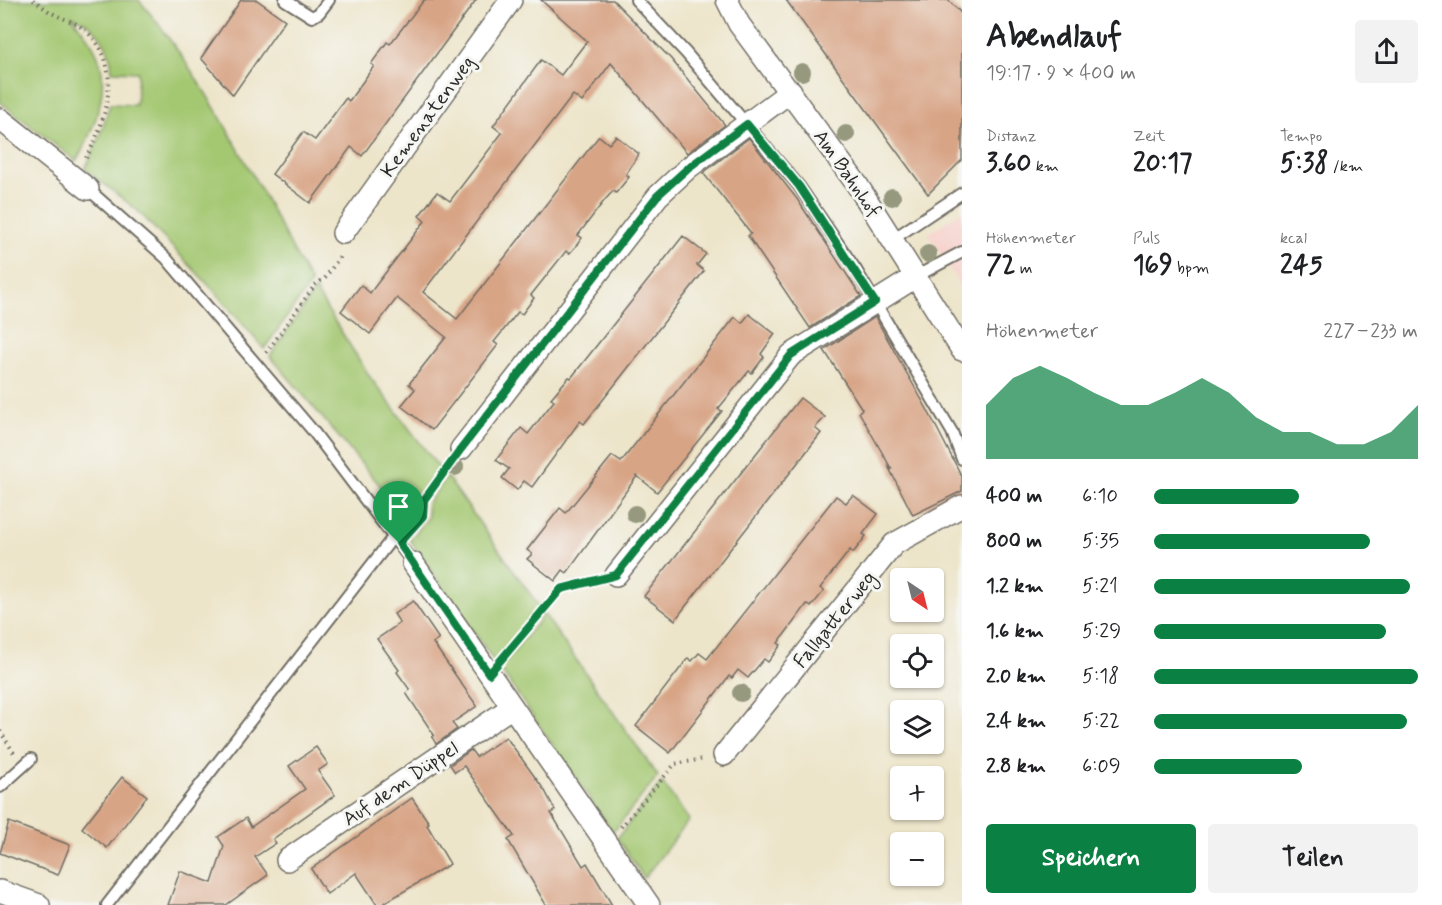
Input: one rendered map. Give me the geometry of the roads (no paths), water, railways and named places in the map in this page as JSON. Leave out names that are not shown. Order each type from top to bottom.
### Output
[{"type":"street","name":"Kemenatenweg","points":[[343,233],[511,0]]},
{"type":"street","name":"Am Bahnhof","points":[[727,0],[739,24],[791,91],[893,239],[962,350]]},
{"type":"street","points":[[461,449],[657,196],[688,168],[791,91]]},
{"type":"street","points":[[0,119],[81,183]]},
{"type":"street","points":[[616,575],[791,355],[917,276]]},
{"type":"street","name":"Fallgatterweg","points":[[724,755],[894,544],[962,506]]},
{"type":"street","points":[[413,563],[649,905]]},
{"type":"street","name":"Auf dem Düppel","points":[[287,860],[512,707]]},
{"type":"street","points":[[0,891],[39,905]]},
{"type":"lane","points":[[285,0],[312,17],[319,14],[329,0]]},
{"type":"lane","points":[[636,0],[799,186],[875,302],[952,432],[962,459]]},
{"type":"lane","points":[[81,183],[166,258],[313,431],[413,563]]},
{"type":"lane","points":[[893,239],[962,193]]},
{"type":"lane","points":[[917,276],[962,252]]},
{"type":"lane","points":[[107,905],[396,539]]},
{"type":"lane","points":[[0,787],[32,759]]}]
